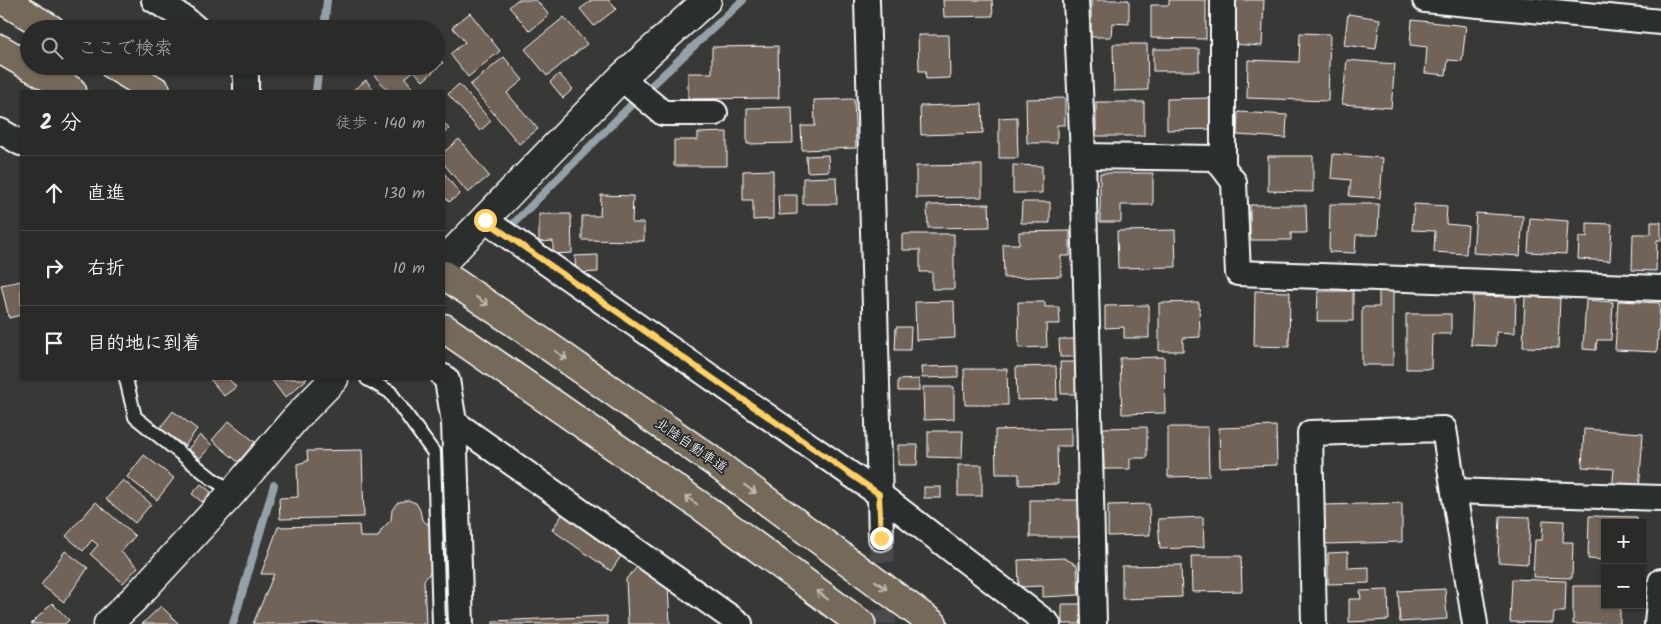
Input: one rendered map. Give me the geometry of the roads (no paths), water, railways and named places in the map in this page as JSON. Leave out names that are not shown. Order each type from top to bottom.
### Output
[{"type":"highway","points":[[3,0],[36,20]]},
{"type":"highway","points":[[0,49],[20,61]]},
{"type":"highway","points":[[44,75],[70,90]]},
{"type":"highway","points":[[129,75],[154,90]]},
{"type":"highway","name":"北陸自動車道","points":[[445,276],[521,326],[714,462],[933,624]]},
{"type":"highway","points":[[445,329],[705,509],[861,624]]},
{"type":"street","points":[[154,0],[187,16]]},
{"type":"street","points":[[445,260],[621,78],[707,0]]},
{"type":"street","points":[[867,0],[881,538]]},
{"type":"street","points":[[1076,0],[1083,156],[1094,624]]},
{"type":"street","points":[[1223,0],[1223,167]]},
{"type":"street","points":[[1426,0],[1661,22]]},
{"type":"street","points":[[245,75],[246,90]]},
{"type":"street","points":[[621,78],[663,114],[715,114]]},
{"type":"street","points":[[0,131],[20,142]]},
{"type":"street","points":[[1083,156],[1216,158],[1234,182],[1238,274],[1661,288]]},
{"type":"street","points":[[485,220],[879,494],[1048,624]]},
{"type":"street","points":[[445,378],[447,380],[454,422],[461,624]]},
{"type":"street","points":[[108,624],[135,598],[233,492],[295,419],[333,380]]},
{"type":"street","points":[[454,422],[740,624]]},
{"type":"street","points":[[1314,624],[1310,433],[1444,429],[1475,624]]},
{"type":"street","points":[[1454,491],[1661,498]]},
{"type":"street","points":[[1658,624],[1661,580]]},
{"type":"lane","points":[[126,380],[135,417],[211,478],[233,492]]},
{"type":"lane","points":[[369,380],[390,392],[434,453],[439,624]]},
{"type":"waterway","points":[[325,20],[327,0]]},
{"type":"waterway","points":[[515,222],[631,105],[743,0]]},
{"type":"waterway","points":[[316,90],[318,75]]},
{"type":"waterway","points":[[233,624],[274,485]]},
{"type":"tunnel","points":[[881,538],[884,624]]}]
